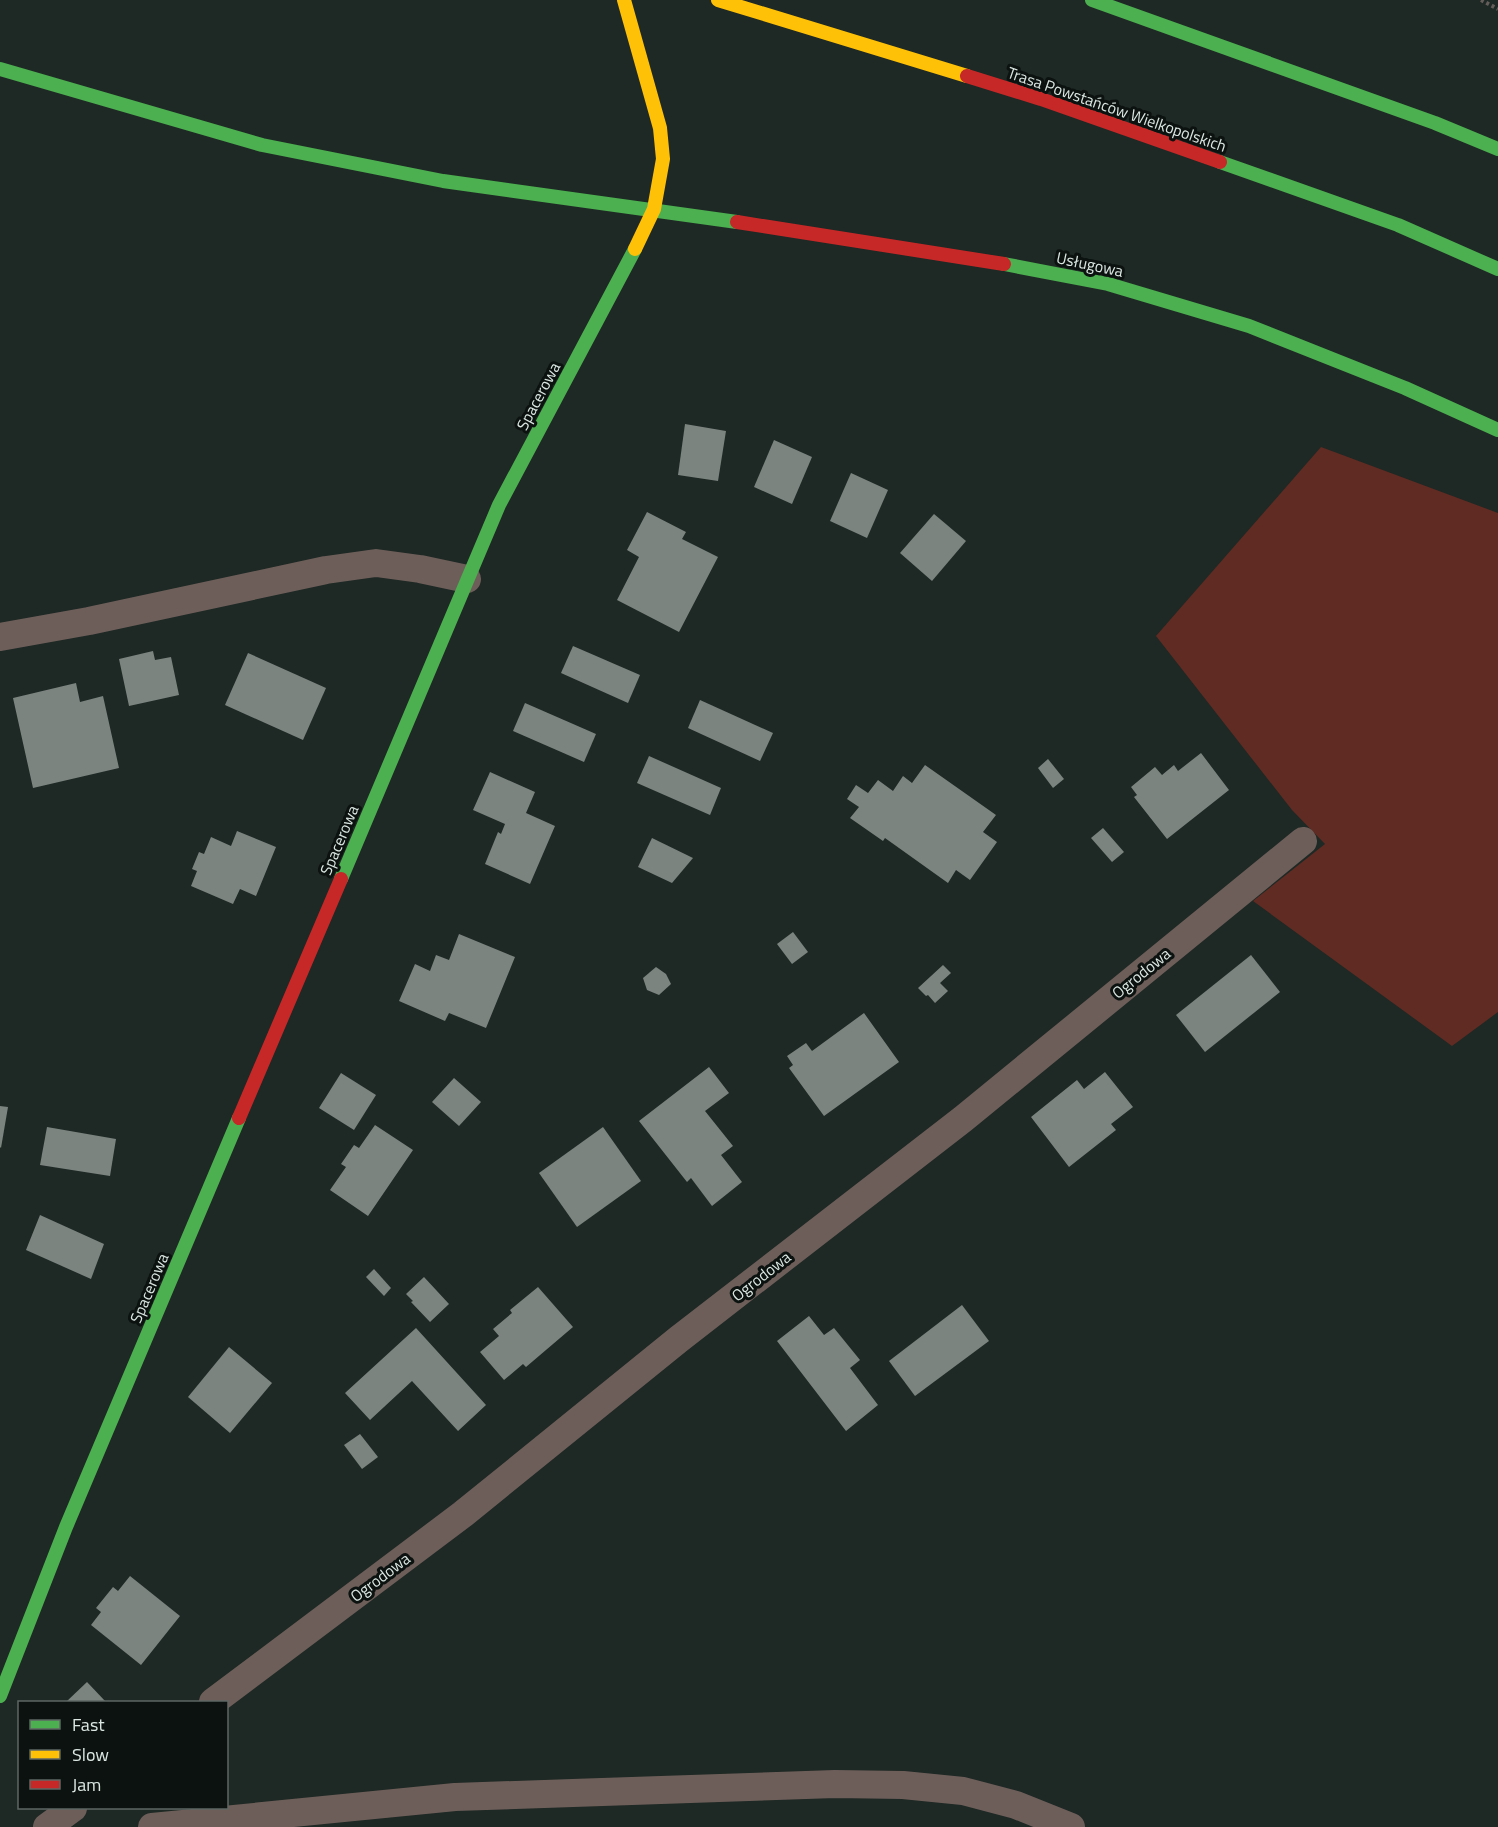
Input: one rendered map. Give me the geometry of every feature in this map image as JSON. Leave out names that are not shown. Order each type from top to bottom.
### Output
[{"type":"main road","name":"Spacerowa","points":[[0,1696],[66,1527],[499,505],[624,271],[654,209],[663,159],[660,128],[624,0]]},
{"type":"main road","name":"Trasa Powstańców Wielkopolskich","points":[[718,0],[1041,99],[1398,225],[1498,269]]},
{"type":"main road","points":[[1092,0],[1436,123],[1498,149]]},
{"type":"main road","name":"Usługowa","points":[[0,69],[262,145],[443,181],[654,209],[981,259],[1108,284],[1249,326],[1405,388],[1498,430]]},
{"type":"street","points":[[0,637],[89,621],[326,570],[376,563],[467,579]]},
{"type":"street","name":"Ogrodowa","points":[[214,1701],[463,1514],[679,1340],[963,1119],[1303,841]]},
{"type":"street","points":[[152,1827],[455,1797],[835,1784],[903,1785],[963,1791],[1016,1805],[1071,1827]]},
{"type":"street","points":[[47,1827],[72,1809]]},
{"type":"path","points":[[1481,0],[1498,9]]},
{"type":"shaded area","points":[[1321,447],[1498,513],[1498,1012],[1452,1046],[1253,901],[1325,844],[1292,810],[1156,636]]},
{"type":"building","points":[[685,424],[726,431],[718,481],[678,475]]},
{"type":"building","points":[[774,440],[812,457],[792,504],[754,487]]},
{"type":"building","points":[[851,473],[888,490],[867,538],[830,521]]},
{"type":"building","points":[[647,512],[686,532],[682,539],[718,557],[679,632],[617,600],[639,557],[627,550]]},
{"type":"building","points":[[934,514],[966,541],[932,581],[900,553]]},
{"type":"building","points":[[573,646],[640,675],[628,703],[561,673]]},
{"type":"building","points":[[153,651],[155,660],[171,657],[179,695],[129,706],[119,659]]},
{"type":"building","points":[[248,653],[326,688],[303,740],[225,705]]},
{"type":"building","points":[[76,683],[80,702],[103,696],[119,768],[33,788],[13,698]]},
{"type":"building","points":[[700,700],[773,733],[760,761],[688,728]]},
{"type":"building","points":[[525,703],[596,734],[584,762],[513,731]]},
{"type":"building","points":[[1201,753],[1229,790],[1167,839],[1134,797],[1137,795],[1131,787],[1155,767],[1162,775],[1174,765],[1178,771]]},
{"type":"building","points":[[649,756],[721,788],[710,815],[637,783]]},
{"type":"building","points":[[1048,759],[1064,779],[1053,788],[1038,768]]},
{"type":"building","points":[[925,765],[996,815],[983,832],[997,842],[970,880],[956,870],[948,883],[885,838],[883,841],[850,818],[859,807],[847,799],[856,785],[868,793],[878,780],[893,791],[903,776],[912,783]]},
{"type":"building","points":[[490,772],[535,792],[526,813],[555,826],[530,884],[485,864],[498,832],[501,834],[505,824],[473,810]]},
{"type":"building","points":[[1103,828],[1124,852],[1112,862],[1091,838]]},
{"type":"building","points":[[237,831],[276,847],[256,896],[240,889],[233,904],[191,886],[197,871],[192,869],[199,852],[204,854],[211,837],[231,846]]},
{"type":"building","points":[[652,838],[693,858],[672,883],[638,867]]},
{"type":"building","points":[[793,932],[808,952],[792,964],[777,944]]},
{"type":"building","points":[[459,934],[515,957],[486,1028],[449,1013],[445,1021],[399,1001],[415,964],[430,971],[436,955],[449,960]]},
{"type":"building","points":[[1251,955],[1280,992],[1205,1052],[1176,1015]]},
{"type":"building","points":[[943,965],[951,973],[940,983],[948,991],[935,1003],[918,988]]},
{"type":"building","points":[[656,967],[666,974],[671,984],[659,995],[647,990],[643,978]]},
{"type":"building","points":[[864,1013],[899,1062],[824,1116],[789,1068],[793,1065],[787,1056],[806,1043],[812,1051]]},
{"type":"building","points":[[709,1067],[729,1093],[705,1111],[733,1146],[721,1155],[742,1182],[712,1206],[691,1178],[687,1182],[639,1121]]},
{"type":"building","points":[[1105,1072],[1133,1107],[1111,1124],[1116,1130],[1069,1167],[1031,1117],[1077,1080],[1084,1089]]},
{"type":"building","points":[[341,1073],[376,1095],[354,1130],[319,1108]]},
{"type":"building","points":[[454,1078],[481,1102],[459,1126],[432,1102]]},
{"type":"building","points":[[0,1106],[8,1107],[1,1148],[0,1147]]},
{"type":"building","points":[[375,1125],[413,1150],[368,1216],[330,1190],[346,1167],[341,1164],[354,1145],[359,1148]]},
{"type":"building","points":[[47,1127],[116,1139],[110,1176],[40,1165]]},
{"type":"building","points":[[603,1127],[641,1181],[577,1227],[539,1173]]},
{"type":"building","points":[[40,1215],[104,1244],[91,1279],[26,1250]]},
{"type":"building","points":[[374,1269],[391,1288],[384,1296],[366,1277]]},
{"type":"building","points":[[424,1277],[449,1304],[430,1322],[406,1294]]},
{"type":"building","points":[[538,1287],[573,1327],[526,1367],[523,1364],[504,1380],[480,1352],[499,1336],[493,1329],[512,1313],[510,1310]]},
{"type":"building","points":[[962,1305],[989,1341],[915,1396],[889,1361]]},
{"type":"building","points":[[809,1316],[824,1335],[834,1328],[860,1360],[850,1368],[878,1405],[846,1431],[777,1341]]},
{"type":"building","points":[[416,1328],[486,1405],[458,1431],[412,1381],[370,1420],[345,1393]]},
{"type":"building","points":[[229,1347],[272,1383],[230,1433],[188,1397]]},
{"type":"building","points":[[360,1434],[378,1457],[362,1469],[344,1445]]},
{"type":"building","points":[[130,1576],[180,1616],[141,1665],[91,1625],[101,1612],[96,1608],[113,1587],[118,1591]]},
{"type":"building","points":[[87,1682],[105,1701],[67,1701]]},
{"type":"traffic: fast","points":[[1092,0],[1435,123],[1498,149]]},
{"type":"traffic: fast","points":[[0,69],[262,145],[443,181],[737,222]]},
{"type":"traffic: fast","points":[[1220,162],[1398,225],[1498,269]]},
{"type":"traffic: fast","points":[[341,879],[499,505],[635,249]]},
{"type":"traffic: fast","points":[[1004,264],[1108,284],[1249,326],[1405,388],[1498,430]]},
{"type":"traffic: fast","points":[[0,1696],[66,1527],[239,1118]]},
{"type":"traffic: slow","points":[[624,0],[660,128],[663,159],[654,209],[635,249]]},
{"type":"traffic: slow","points":[[718,0],[967,76]]},
{"type":"traffic: jam","points":[[967,76],[1041,99],[1220,162]]},
{"type":"traffic: jam","points":[[737,222],[1004,264]]},
{"type":"traffic: jam","points":[[239,1118],[341,879]]}]
